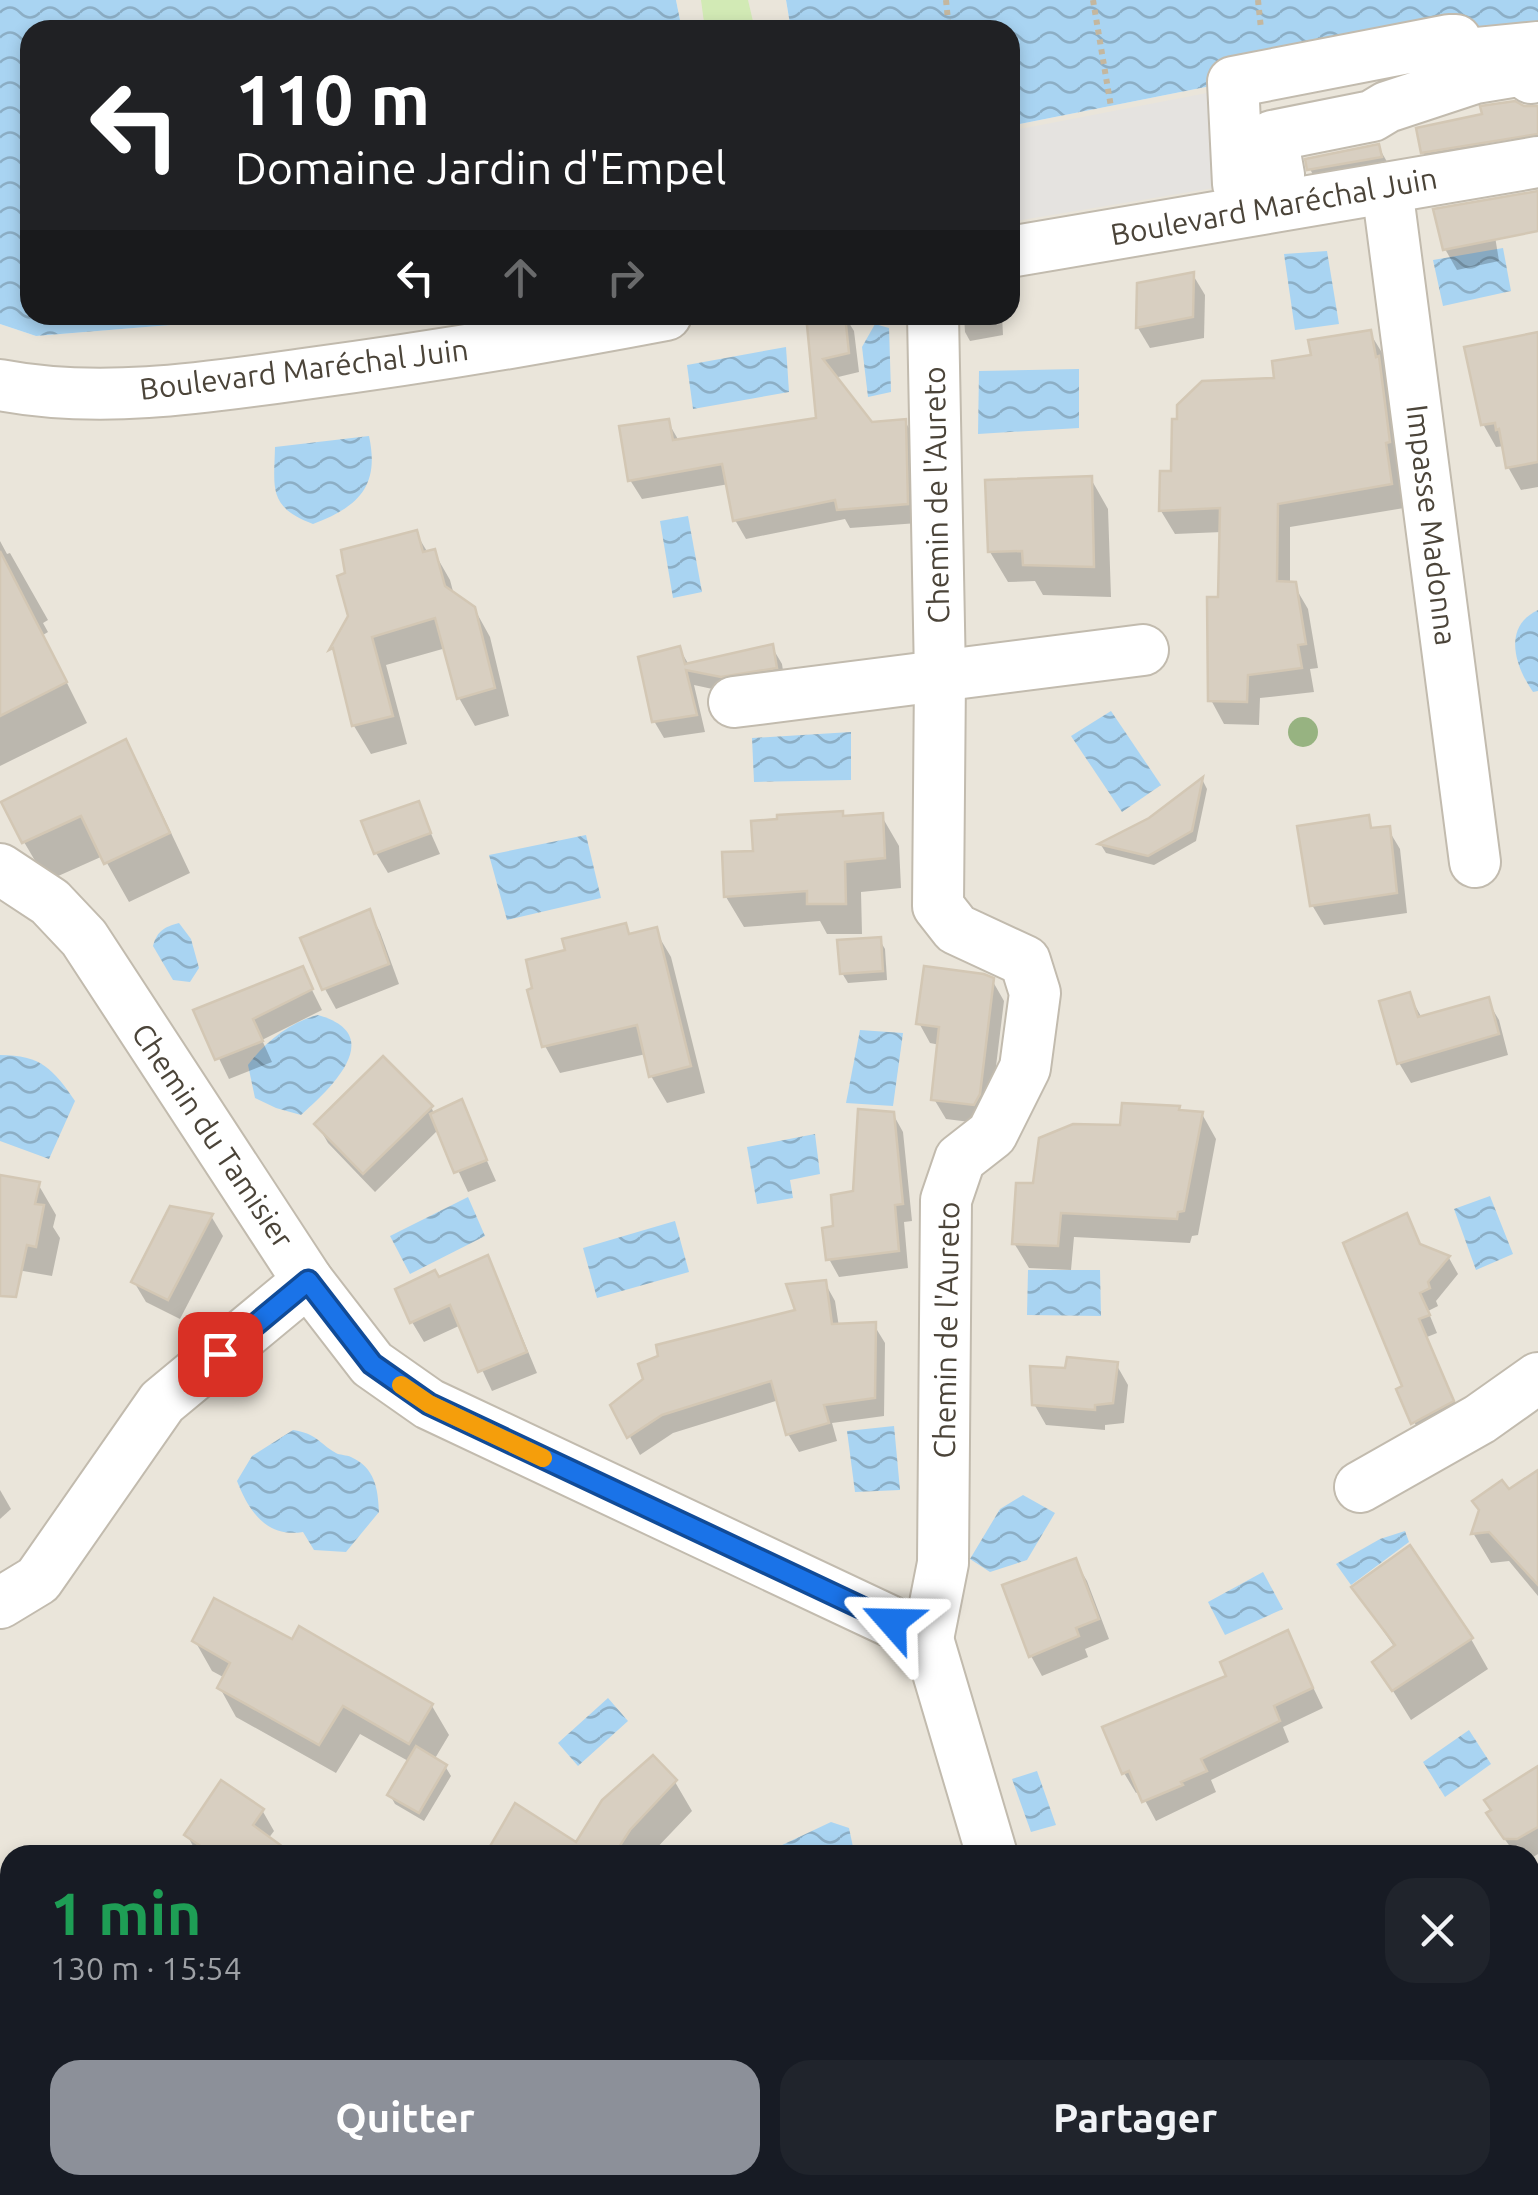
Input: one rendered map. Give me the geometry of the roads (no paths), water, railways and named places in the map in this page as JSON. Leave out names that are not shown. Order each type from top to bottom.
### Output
[{"type":"street","points":[[1538,48],[1458,55],[1456,40],[1449,40],[1233,82],[1238,184],[1279,175],[1272,136],[1372,116],[1476,78],[1530,69],[1531,78],[1538,76]]},
{"type":"street","name":"Boulevard Maréchal Juin","points":[[1020,250],[1538,162]]},
{"type":"street","name":"Impasse Madonna","points":[[1388,188],[1476,862]]},
{"type":"street","name":"Boulevard Maréchal Juin","points":[[0,385],[78,393],[204,386],[423,358],[609,325]]},
{"type":"street","name":"Chemin de l'Aureto","points":[[928,1639],[943,1563],[946,1200],[960,1159],[992,1134],[1025,1068],[1035,992],[1024,962],[956,929],[938,906],[940,676],[934,325]]},
{"type":"street","points":[[734,702],[1144,650]]},
{"type":"street","name":"Chemin du Tamisier","points":[[0,869],[50,902],[84,938],[308,1281],[372,1364],[429,1404],[928,1639]]},
{"type":"street","points":[[0,1603],[38,1580],[162,1402],[308,1281]]},
{"type":"street","points":[[1360,1487],[1480,1418],[1538,1378]]},
{"type":"street","points":[[928,1639],[989,1845]]},
{"type":"water","points":[[0,0],[676,0],[680,20],[20,20],[20,325],[170,325],[36,336],[0,324]]},
{"type":"water","points":[[786,0],[1538,0],[1538,47],[1266,75],[1020,124],[1020,20],[789,20]]},
{"type":"water","points":[[1503,248],[1511,291],[1443,306],[1433,260]]},
{"type":"water","points":[[1327,251],[1339,324],[1295,330],[1284,254]]},
{"type":"water","points":[[874,325],[889,328],[891,392],[868,397],[862,347]]},
{"type":"water","points":[[786,347],[789,392],[693,409],[687,365]]},
{"type":"water","points":[[1079,369],[1079,428],[978,434],[979,371]]},
{"type":"water","points":[[369,436],[372,454],[368,482],[353,502],[313,524],[298,518],[281,503],[275,485],[275,447]]},
{"type":"water","points":[[688,516],[702,592],[673,598],[660,521]]},
{"type":"water","points":[[1538,610],[1538,691],[1533,692],[1521,671],[1515,648],[1520,626]]},
{"type":"water","points":[[1111,711],[1161,785],[1122,812],[1071,736]]},
{"type":"water","points":[[851,732],[851,780],[754,782],[752,738]]},
{"type":"water","points":[[586,835],[601,898],[507,920],[489,855]]},
{"type":"water","points":[[179,923],[191,939],[199,968],[190,982],[173,980],[153,946],[162,930]]},
{"type":"water","points":[[318,1015],[339,1024],[349,1035],[351,1048],[338,1077],[301,1115],[255,1098],[248,1065],[279,1034]]},
{"type":"water","points":[[860,1030],[903,1033],[893,1106],[846,1103]]},
{"type":"water","points":[[0,1055],[26,1058],[45,1066],[75,1101],[49,1159],[0,1141]]},
{"type":"water","points":[[815,1134],[820,1174],[790,1180],[793,1198],[757,1204],[747,1147]]},
{"type":"water","points":[[1490,1196],[1513,1254],[1476,1270],[1454,1209]]},
{"type":"water","points":[[468,1197],[485,1236],[410,1274],[390,1236]]},
{"type":"water","points":[[675,1221],[689,1272],[597,1298],[583,1248]]},
{"type":"water","points":[[1028,1270],[1100,1270],[1101,1316],[1027,1315]]},
{"type":"water","points":[[894,1426],[900,1490],[855,1492],[847,1431]]},
{"type":"water","points":[[293,1430],[359,1462],[374,1480],[379,1512],[346,1552],[314,1550],[303,1532],[269,1527],[254,1512],[237,1481],[252,1456]]},
{"type":"water","points":[[1023,1495],[1055,1513],[1027,1560],[990,1572],[970,1559],[1000,1509]]},
{"type":"water","points":[[1405,1531],[1409,1542],[1351,1585],[1336,1564],[1380,1539]]},
{"type":"water","points":[[1263,1572],[1283,1609],[1225,1635],[1208,1602]]},
{"type":"water","points":[[608,1698],[628,1721],[578,1766],[558,1743]]},
{"type":"water","points":[[1469,1730],[1491,1764],[1445,1797],[1423,1762]]},
{"type":"water","points":[[1037,1771],[1056,1825],[1031,1832],[1012,1779]]},
{"type":"water","points":[[831,1822],[849,1828],[853,1845],[782,1845]]}]
